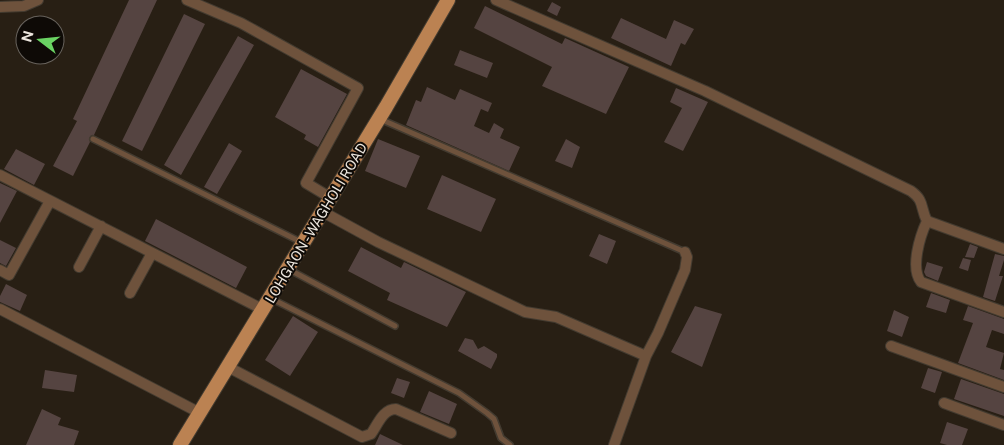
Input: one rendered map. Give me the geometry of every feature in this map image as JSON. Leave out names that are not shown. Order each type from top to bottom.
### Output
[{"type":"main road","name":"LOHGAON - WAGHOLI ROAD","points":[[180,445],[304,244],[448,0]]},
{"type":"street","points":[[0,6],[24,6],[38,0]]},
{"type":"street","points":[[187,0],[240,22],[358,88],[306,182],[331,198]]},
{"type":"street","points":[[496,0],[705,91],[911,191],[918,196],[922,203],[927,221],[1004,249]]},
{"type":"street","points":[[0,175],[152,253],[267,304]]},
{"type":"street","points":[[0,270],[9,275],[50,201]]},
{"type":"street","points":[[323,212],[378,242],[525,312],[556,317],[646,356]]},
{"type":"street","points":[[927,221],[919,240],[917,270],[918,278],[921,282],[1004,312]]},
{"type":"street","points":[[79,267],[101,226]]},
{"type":"street","points":[[614,445],[646,356],[685,270],[687,257],[684,252]]},
{"type":"street","points":[[130,293],[152,253]]},
{"type":"street","points":[[0,309],[200,413]]},
{"type":"street","points":[[890,346],[1004,387]]},
{"type":"street","points":[[228,367],[367,441],[385,413],[390,409],[396,409],[451,433]]},
{"type":"street","points":[[944,403],[1004,425]]},
{"type":"lane","points":[[379,118],[684,252]]},
{"type":"lane","points":[[93,139],[304,244]]},
{"type":"lane","points":[[288,269],[395,326]]},
{"type":"lane","points":[[267,304],[459,393],[494,419],[502,438],[510,445]]},
{"type":"building","points":[[129,0],[157,0],[94,135],[89,138],[90,142],[73,176],[53,166],[77,121],[73,119]]},
{"type":"building","points":[[552,2],[561,7],[557,16],[547,11]]},
{"type":"building","points":[[485,6],[562,44],[565,38],[629,67],[606,114],[542,86],[552,67],[474,28]]},
{"type":"building","points":[[184,14],[205,24],[142,151],[122,141]]},
{"type":"building","points":[[621,18],[666,39],[674,20],[694,29],[685,45],[681,43],[671,66],[611,38]]},
{"type":"building","points":[[238,36],[254,45],[181,175],[164,165]]},
{"type":"building","points":[[460,50],[493,63],[487,78],[454,65]]},
{"type":"building","points":[[301,69],[347,94],[318,147],[304,139],[306,135],[275,117]]},
{"type":"building","points":[[427,87],[455,100],[460,89],[492,103],[488,112],[481,109],[474,126],[489,133],[494,123],[504,129],[500,138],[520,147],[509,171],[406,125],[416,100],[421,102]]},
{"type":"building","points":[[676,88],[708,102],[683,151],[664,142],[682,108],[670,102]]},
{"type":"building","points":[[378,139],[420,156],[406,188],[365,171]]},
{"type":"building","points":[[566,139],[580,147],[572,168],[555,161]]},
{"type":"building","points":[[229,143],[242,151],[217,194],[204,187]]},
{"type":"building","points":[[16,149],[45,164],[34,185],[4,169]]},
{"type":"building","points":[[442,175],[496,199],[481,232],[427,209]]},
{"type":"building","points":[[0,183],[17,191],[0,223]]},
{"type":"building","points":[[156,219],[247,267],[236,288],[145,241]]},
{"type":"building","points":[[599,234],[616,241],[607,264],[589,256]]},
{"type":"building","points":[[0,240],[16,248],[6,266],[0,263]]},
{"type":"building","points":[[970,244],[978,247],[974,258],[965,257]]},
{"type":"building","points":[[361,247],[401,268],[404,262],[466,292],[447,327],[387,300],[390,293],[348,271]]},
{"type":"building","points":[[995,254],[1004,256],[1004,260],[999,276],[1003,276],[995,301],[983,297]]},
{"type":"building","points":[[963,258],[971,260],[968,271],[959,268]]},
{"type":"building","points":[[927,262],[943,267],[938,281],[926,276],[924,272]]},
{"type":"building","points":[[6,284],[27,295],[20,311],[0,302],[0,296]]},
{"type":"building","points":[[931,293],[950,300],[946,313],[926,307]]},
{"type":"building","points":[[695,306],[722,314],[702,367],[671,352]]},
{"type":"building","points":[[968,306],[1004,319],[1004,334],[992,330],[986,347],[1004,353],[1000,369],[1004,370],[1004,380],[958,363],[973,323],[963,320]]},
{"type":"building","points":[[894,310],[909,317],[902,337],[887,331]]},
{"type":"building","points":[[293,316],[318,332],[290,376],[265,360]]},
{"type":"building","points":[[465,338],[473,340],[478,349],[484,346],[497,354],[491,369],[458,351]]},
{"type":"building","points":[[928,368],[942,372],[935,393],[921,388]]},
{"type":"building","points":[[45,370],[77,375],[74,392],[42,388]]},
{"type":"building","points":[[397,378],[410,382],[404,398],[391,393]]},
{"type":"building","points":[[961,379],[1004,394],[1004,416],[954,399]]},
{"type":"building","points":[[429,391],[457,404],[449,424],[420,412]]},
{"type":"building","points":[[42,409],[61,418],[58,425],[79,431],[74,445],[26,445]]},
{"type":"building","points":[[947,422],[968,429],[962,445],[940,443]]},
{"type":"building","points":[[380,434],[403,445],[375,445]]}]
